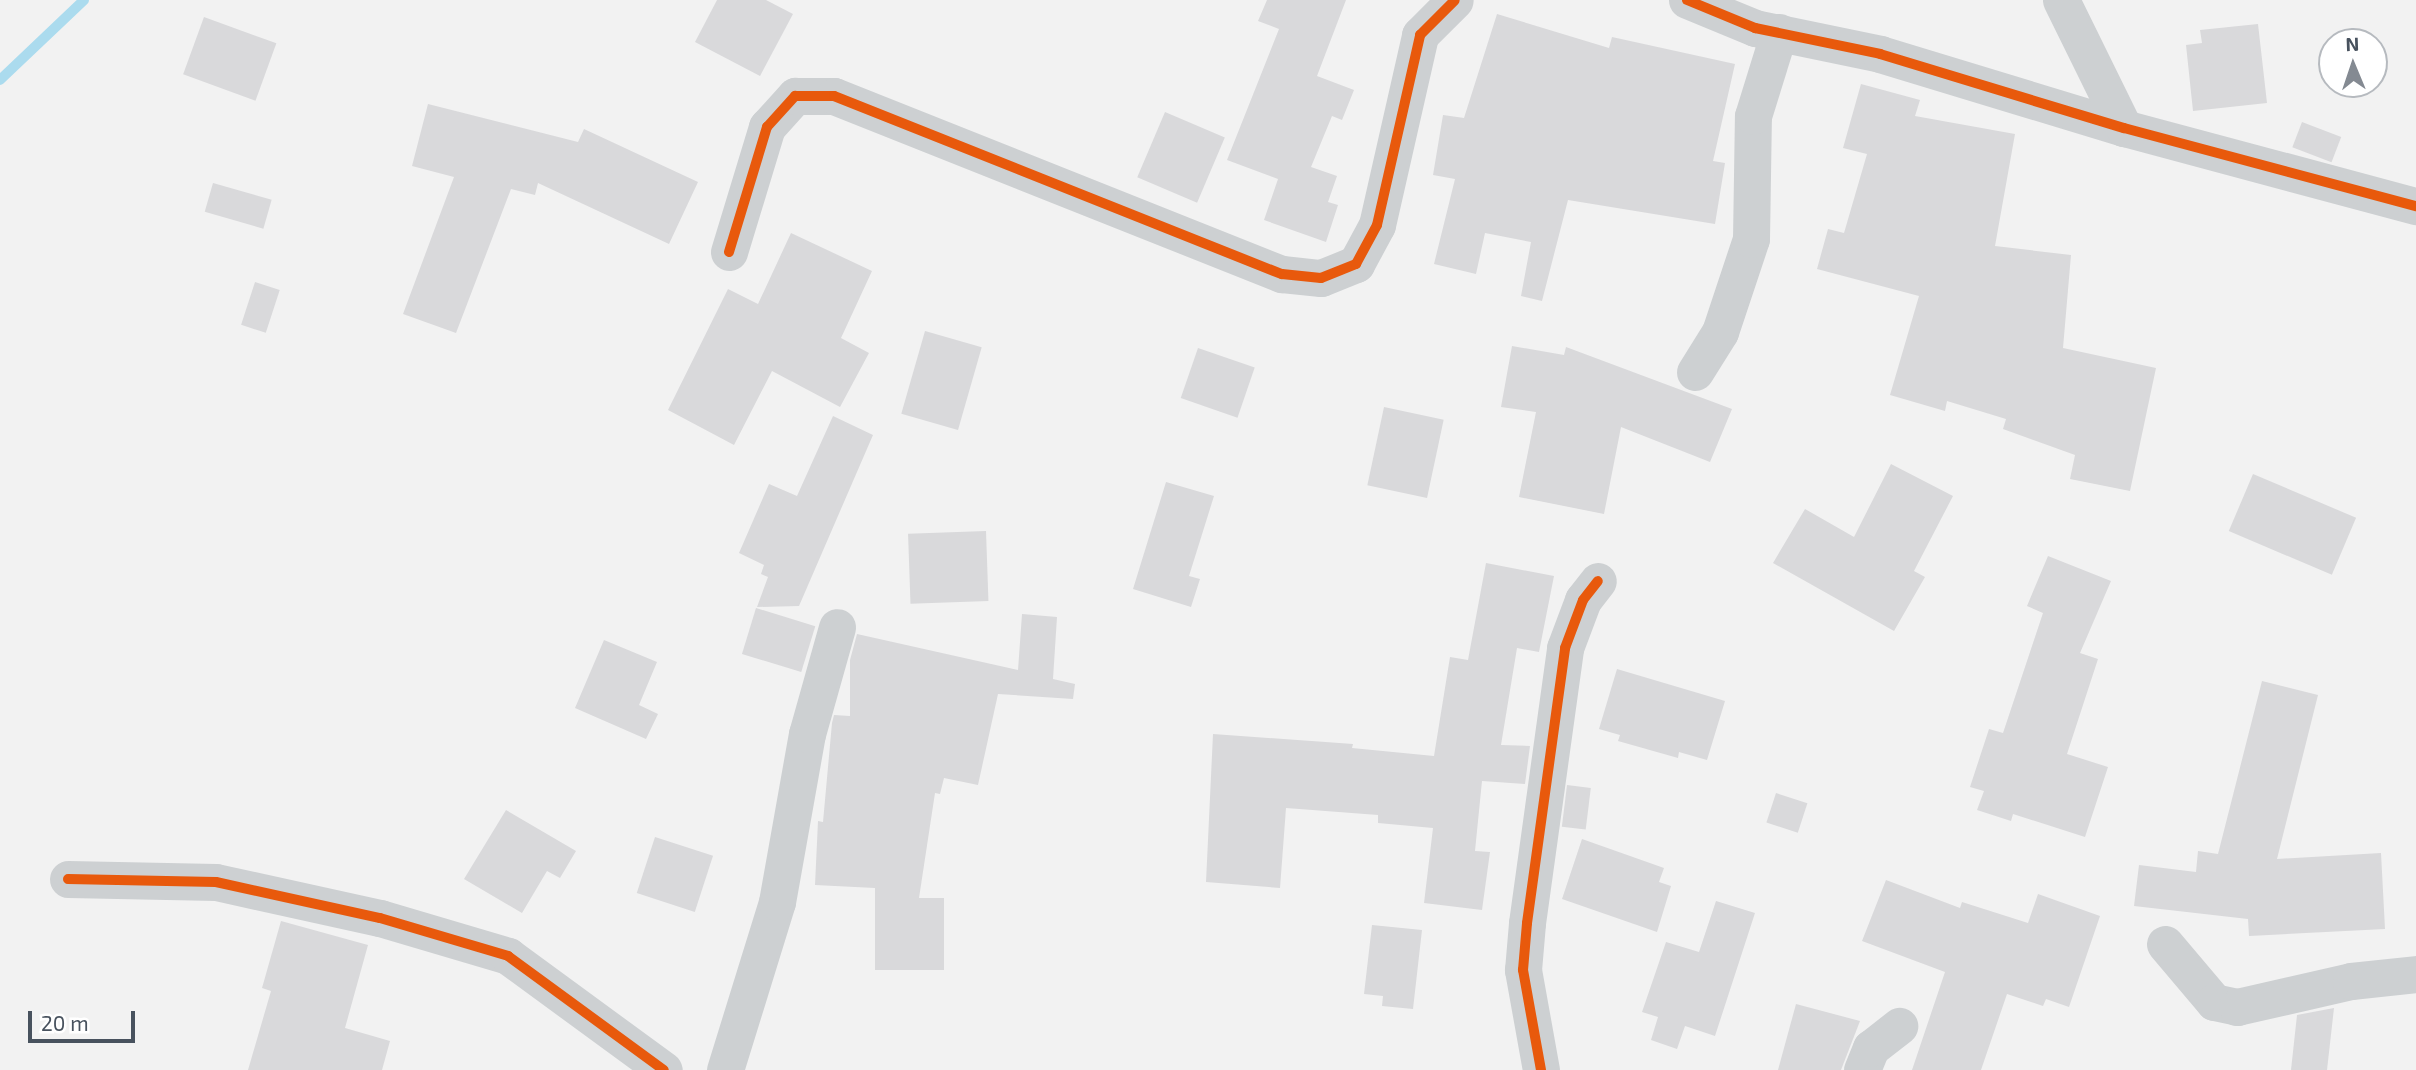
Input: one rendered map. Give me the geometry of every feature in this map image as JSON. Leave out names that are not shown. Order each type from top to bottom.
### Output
[{"type":"street","points":[[729,252],[767,127],[794,96],[834,96],[1282,274],[1321,278],[1356,264],[1377,225],[1420,35],[1455,0]]},
{"type":"street","points":[[1687,0],[1779,32],[1880,54],[2124,128],[2416,206]]},
{"type":"street","points":[[2061,0],[2124,128]]},
{"type":"street","points":[[1695,372],[1720,332],[1751,239],[1753,116],[1779,32]]},
{"type":"street","points":[[1541,1070],[1523,970],[1527,923],[1564,648],[1583,600],[1598,581]]},
{"type":"street","points":[[725,1070],[777,902],[807,734],[837,627]]},
{"type":"street","points":[[68,879],[216,881],[380,918],[508,957],[664,1070]]},
{"type":"street","points":[[2165,944],[2214,1002],[2237,1007],[2351,981],[2416,974]]},
{"type":"street","points":[[1862,1070],[1871,1048],[1899,1026]]},
{"type":"building","points":[[717,0],[766,0],[793,14],[760,76],[695,42]]},
{"type":"building","points":[[1267,0],[1346,0],[1317,76],[1354,90],[1342,120],[1332,116],[1311,167],[1337,176],[1328,202],[1338,205],[1326,242],[1264,220],[1278,179],[1227,160],[1279,29],[1258,21]]},
{"type":"building","points":[[1497,14],[1609,48],[1612,37],[1735,64],[1713,161],[1725,163],[1715,224],[1568,200],[1542,301],[1521,296],[1531,242],[1485,233],[1476,274],[1434,264],[1455,179],[1433,175],[1443,115],[1464,118]]},
{"type":"building","points":[[204,17],[276,43],[255,101],[183,74]]},
{"type":"building","points":[[2258,24],[2267,103],[2193,111],[2186,45],[2202,43],[2200,30]]},
{"type":"building","points":[[1861,84],[1920,100],[1915,116],[2015,134],[1995,246],[2071,255],[2063,348],[2156,368],[2130,491],[2070,479],[2075,455],[2003,429],[2006,419],[1947,401],[1945,411],[1890,395],[1919,296],[1817,269],[1828,229],[1844,233],[1867,154],[1843,148]]},
{"type":"building","points":[[428,104],[578,142],[584,129],[698,182],[669,244],[538,183],[535,195],[511,189],[456,333],[403,314],[454,177],[412,166]]},
{"type":"building","points":[[1165,112],[1225,137],[1197,203],[1137,177]]},
{"type":"building","points":[[2302,122],[2341,137],[2332,162],[2292,147]]},
{"type":"building","points":[[213,183],[272,200],[263,229],[205,212]]},
{"type":"building","points":[[791,233],[872,271],[841,338],[869,353],[840,407],[772,371],[734,445],[668,410],[728,289],[758,304]]},
{"type":"building","points":[[255,282],[280,290],[266,333],[241,325]]},
{"type":"building","points":[[925,331],[982,347],[958,430],[901,414]]},
{"type":"building","points":[[1512,346],[1564,355],[1566,347],[1732,409],[1710,462],[1621,427],[1604,514],[1519,497],[1536,412],[1501,407]]},
{"type":"building","points":[[1198,348],[1255,368],[1237,418],[1181,398]]},
{"type":"building","points":[[1384,407],[1444,420],[1427,498],[1367,485]]},
{"type":"building","points":[[833,416],[873,435],[799,606],[757,607],[768,577],[761,574],[764,565],[739,553],[769,484],[797,496]]},
{"type":"building","points":[[1891,464],[1953,496],[1914,571],[1925,577],[1894,631],[1773,563],[1805,509],[1854,537]]},
{"type":"building","points":[[2253,474],[2356,518],[2332,575],[2229,531]]},
{"type":"building","points":[[1166,482],[1214,496],[1189,576],[1200,579],[1191,607],[1133,589]]},
{"type":"building","points":[[986,531],[988,601],[910,604],[908,534]]},
{"type":"building","points":[[2048,556],[2111,581],[2080,653],[2098,659],[2067,754],[2108,767],[2085,837],[2013,814],[2011,821],[1977,810],[1984,791],[1970,787],[1989,729],[2003,733],[2043,613],[2027,606]]},
{"type":"building","points":[[1486,563],[1554,576],[1539,652],[1517,648],[1501,745],[1530,746],[1525,784],[1482,781],[1475,851],[1490,852],[1482,910],[1424,903],[1433,828],[1378,823],[1378,815],[1286,808],[1280,888],[1206,882],[1213,734],[1353,744],[1352,748],[1434,756],[1450,657],[1468,660]]},
{"type":"building","points":[[756,608],[815,626],[801,672],[742,654]]},
{"type":"building","points":[[1022,614],[1057,617],[1053,679],[1075,684],[1073,699],[998,694],[978,785],[944,778],[940,794],[935,793],[919,898],[944,898],[944,970],[875,970],[875,888],[815,885],[818,821],[823,822],[832,723],[834,715],[850,716],[850,660],[857,634],[1018,670]]},
{"type":"building","points":[[604,640],[657,662],[639,705],[658,714],[646,739],[575,708]]},
{"type":"building","points":[[1617,669],[1725,701],[1707,760],[1679,752],[1678,758],[1618,741],[1620,735],[1599,729]]},
{"type":"building","points":[[2262,681],[2318,695],[2277,859],[2381,853],[2385,929],[2249,936],[2248,919],[2134,906],[2139,865],[2196,872],[2198,851],[2218,854]]},
{"type":"building","points":[[1567,785],[1591,788],[1586,830],[1562,827]]},
{"type":"building","points":[[1776,793],[1807,803],[1798,833],[1766,822]]},
{"type":"building","points":[[506,810],[576,851],[560,878],[547,871],[522,913],[464,879]]},
{"type":"building","points":[[655,837],[713,856],[695,912],[637,893]]},
{"type":"building","points":[[1582,839],[1664,868],[1659,882],[1671,886],[1657,932],[1562,899]]},
{"type":"building","points":[[1886,880],[1960,908],[1962,902],[2028,923],[2038,894],[2100,916],[2069,1007],[2046,999],[2043,1006],[2007,994],[1981,1070],[1912,1070],[1945,972],[1862,941]]},
{"type":"building","points":[[1716,901],[1755,913],[1715,1036],[1685,1026],[1677,1049],[1651,1040],[1658,1017],[1642,1012],[1666,942],[1699,952]]},
{"type":"building","points":[[281,921],[368,945],[345,1028],[390,1041],[382,1070],[248,1070],[271,991],[262,988]]},
{"type":"building","points":[[1372,925],[1422,930],[1413,1009],[1382,1006],[1383,996],[1364,994]]},
{"type":"building","points":[[1796,1004],[1860,1021],[1841,1070],[1778,1070]]},
{"type":"building","points":[[2334,1008],[2327,1070],[2291,1070],[2297,1015]]},
{"type":"waterway","points":[[0,80],[84,0]]},
{"type":"cycle path","points":[[729,252],[767,127],[795,96],[834,96],[1282,274],[1321,278],[1356,264],[1377,225],[1420,35],[1455,0]]},
{"type":"cycle path","points":[[1687,0],[1755,28],[1880,54],[2124,128],[2416,206]]},
{"type":"cycle path","points":[[1541,1070],[1523,970],[1527,923],[1565,648],[1583,600],[1598,581]]},
{"type":"cycle path","points":[[68,879],[216,882],[380,918],[508,956],[664,1070]]}]
